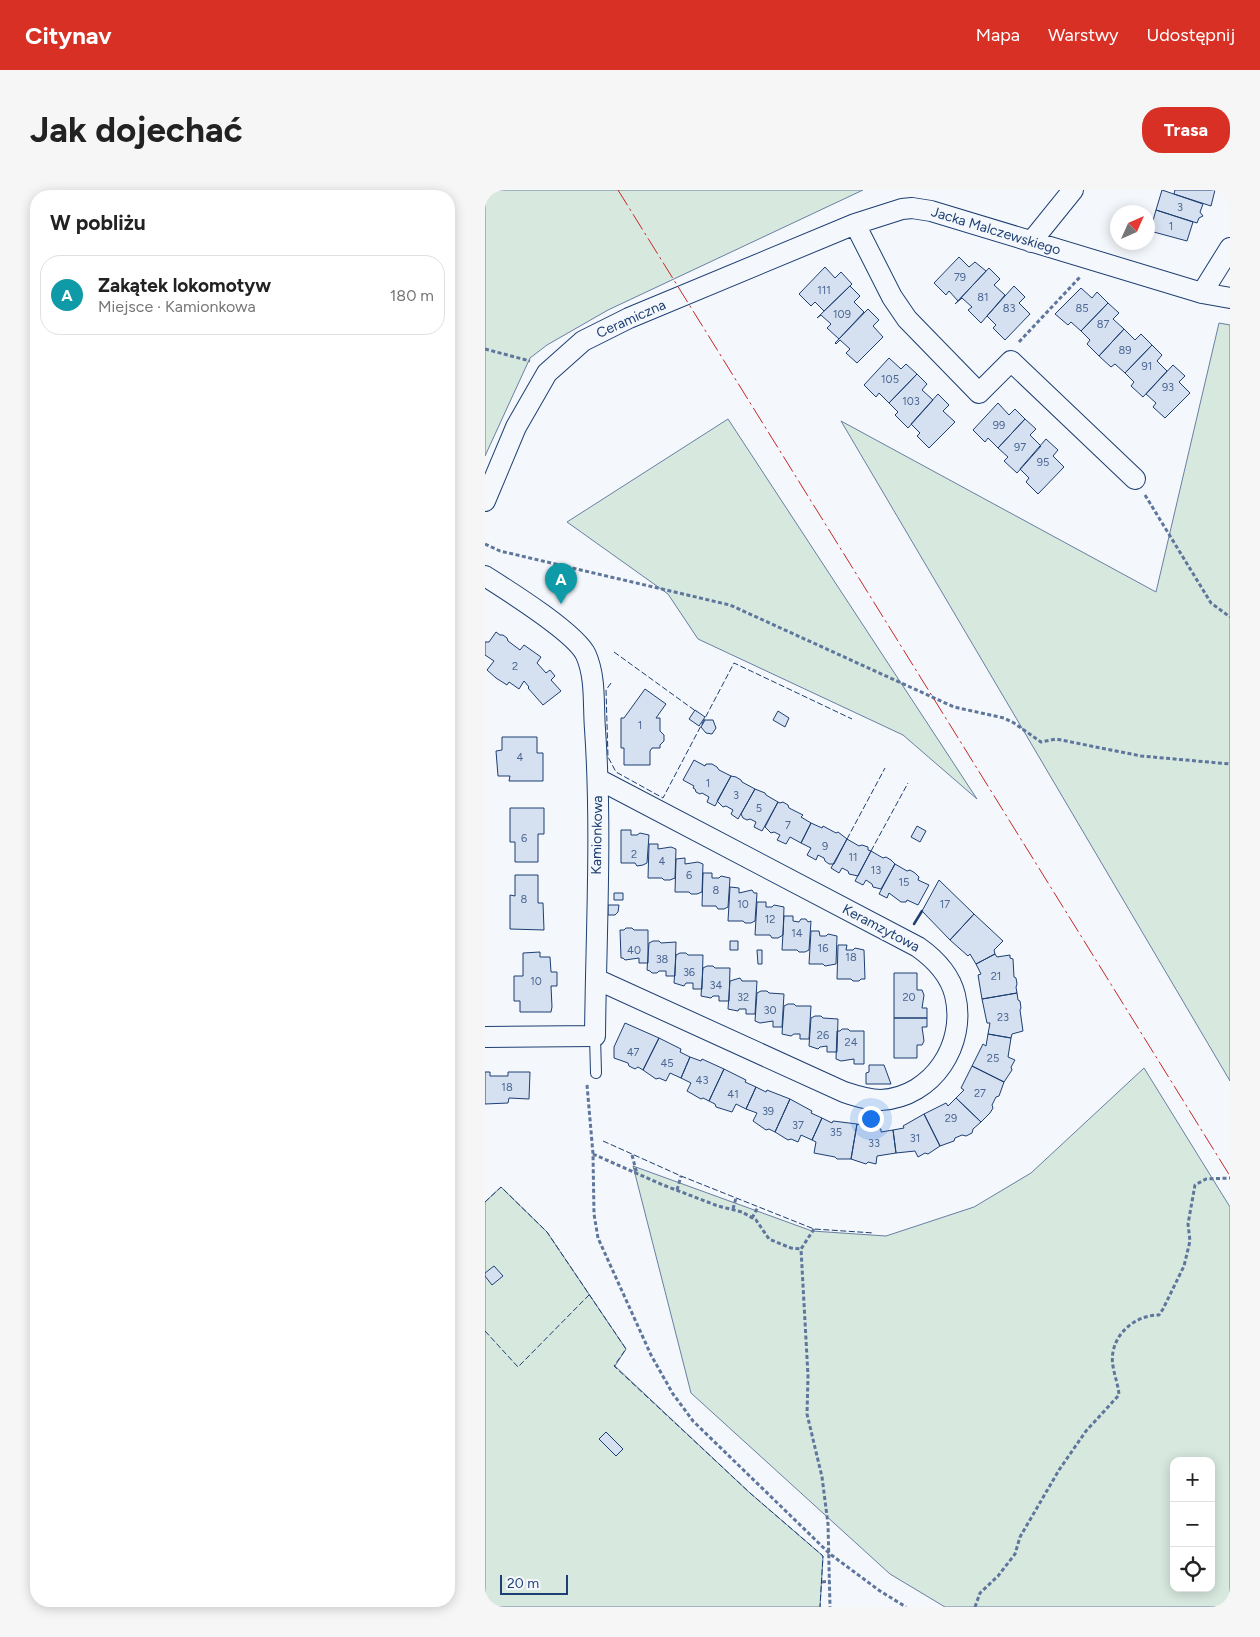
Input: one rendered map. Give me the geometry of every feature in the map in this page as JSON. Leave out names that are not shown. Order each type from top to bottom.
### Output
[{"type":"street","points":[[1031,242],[1073,190]]},
{"type":"street","name":"Jacka Malczewskiego","points":[[855,224],[891,211],[912,208],[931,211],[1202,292],[1230,298]]},
{"type":"street","points":[[855,224],[892,298],[907,319],[979,394],[1011,361],[1135,479]]},
{"type":"street","name":"Ceramiczna","points":[[485,501],[516,428],[547,373],[583,341],[629,318],[855,224]]},
{"type":"street","points":[[1202,292],[1230,248]]},
{"type":"street","name":"Kamionkowa","points":[[485,576],[572,637],[585,653],[592,673],[598,779],[595,1036]]},
{"type":"street","name":"Keramzytowa","points":[[596,979],[844,1092],[865,1099],[882,1100],[900,1096],[915,1091],[931,1080],[949,1053],[955,1033],[957,1017],[955,994],[948,977],[936,962],[918,947],[598,779]]},
{"type":"street","points":[[485,1037],[595,1036]]},
{"type":"lane","points":[[595,1036],[596,1073]]},
{"type":"path","points":[[1011,361],[1011,350],[1095,260]]},
{"type":"path","points":[[485,349],[554,367]]},
{"type":"path","points":[[1135,479],[1211,603],[1230,617]]},
{"type":"path","points":[[485,544],[500,551],[730,605],[954,707],[1004,718],[1041,742],[1056,739],[1141,756],[1230,764]]},
{"type":"path","points":[[593,1154],[637,1174],[718,1206],[742,1212],[756,1220],[769,1239],[791,1248],[801,1249]]},
{"type":"path","points":[[632,1155],[637,1174]]},
{"type":"path","points":[[677,1190],[681,1176]]},
{"type":"path","points":[[975,1607],[980,1593],[999,1576],[1015,1554],[1020,1537],[1059,1470],[1087,1431],[1119,1395],[1113,1351],[1120,1336],[1134,1321],[1148,1316],[1159,1315],[1163,1309],[1184,1266],[1190,1241],[1188,1224],[1195,1185],[1205,1179],[1230,1178]]},
{"type":"path","points":[[733,1209],[736,1198]]},
{"type":"path","points":[[752,1218],[759,1206]]},
{"type":"path","points":[[814,1229],[801,1249],[808,1376],[807,1414],[822,1477],[828,1524],[830,1607]]},
{"type":"path","points":[[673,1394],[693,1421],[829,1554],[880,1591],[906,1607]]},
{"type":"path","points":[[822,1582],[830,1581]]},
{"type":"shaded area","points":[[485,190],[863,190],[608,310],[547,345],[530,358],[485,456]]},
{"type":"shaded area","points":[[1219,323],[1230,325],[1230,1081],[841,421],[1156,592]]},
{"type":"shaded area","points":[[728,419],[977,799],[903,735],[698,639],[668,594],[567,522]]},
{"type":"shaded area","points":[[1144,1068],[1230,1207],[1230,1607],[945,1607],[890,1574],[691,1393],[633,1166],[812,1231],[886,1236],[974,1207],[1031,1173]]},
{"type":"shaded area","points":[[501,1187],[547,1232],[626,1349],[615,1366],[750,1493],[823,1556],[820,1607],[485,1607],[485,1202]]},
{"type":"building","points":[[1162,190],[1203,204],[1200,212],[1203,216],[1199,218],[1197,223],[1156,210]]},
{"type":"building","points":[[1175,190],[1215,190],[1211,206],[1174,194]]},
{"type":"building","points":[[1156,210],[1193,222],[1187,241],[1155,232]]},
{"type":"building","points":[[959,257],[969,267],[975,262],[986,271],[958,301],[949,291],[946,295],[934,283]]},
{"type":"building","points":[[825,267],[835,278],[841,272],[852,284],[824,311],[815,302],[811,306],[799,294]]},
{"type":"building","points":[[989,268],[1000,279],[994,285],[1005,295],[981,323],[968,310],[972,307],[962,298],[955,304]]},
{"type":"building","points":[[850,286],[860,296],[854,302],[864,312],[839,339],[827,328],[831,324],[821,315],[817,318]]},
{"type":"building","points":[[1014,286],[1025,297],[1019,303],[1030,314],[1005,340],[993,328],[996,325],[987,316]]},
{"type":"building","points":[[1081,288],[1092,298],[1097,292],[1108,303],[1081,331],[1071,322],[1068,325],[1055,314]]},
{"type":"building","points":[[1108,303],[1119,313],[1113,319],[1124,329],[1099,356],[1087,344],[1090,340],[1081,331]]},
{"type":"building","points":[[868,309],[879,320],[873,326],[883,337],[857,363],[846,353],[850,349],[840,340],[835,343]]},
{"type":"building","points":[[1124,329],[1135,340],[1141,334],[1152,345],[1125,373],[1115,364],[1111,367],[1099,356]]},
{"type":"building","points":[[1152,345],[1162,355],[1157,361],[1167,371],[1143,397],[1131,386],[1134,382],[1125,373]]},
{"type":"building","points":[[889,358],[901,369],[906,364],[917,374],[889,403],[879,393],[876,397],[864,385]]},
{"type":"building","points":[[1173,365],[1185,376],[1179,382],[1190,393],[1165,418],[1153,407],[1156,403],[1146,394]]},
{"type":"building","points":[[917,374],[927,384],[922,390],[933,400],[908,428],[895,415],[898,412],[889,403]]},
{"type":"building","points":[[938,394],[949,405],[943,411],[955,422],[929,448],[917,436],[920,433],[911,424]]},
{"type":"building","points":[[998,403],[1009,415],[1015,409],[1025,419],[998,448],[988,438],[985,442],[973,430]]},
{"type":"building","points":[[1025,419],[1036,429],[1030,435],[1041,446],[1017,473],[1004,461],[1008,457],[998,448]]},
{"type":"building","points":[[1046,439],[1058,450],[1053,456],[1064,467],[1038,494],[1026,482],[1029,478],[1020,469]]},
{"type":"building","points":[[496,632],[507,638],[508,641],[520,650],[524,645],[541,657],[537,663],[546,673],[550,670],[555,676],[551,680],[561,691],[543,705],[524,681],[519,689],[509,682],[507,685],[487,670],[494,661],[485,655],[485,642],[489,642]]},
{"type":"building","points":[[645,689],[666,704],[656,718],[660,718],[660,731],[664,735],[664,741],[660,748],[652,748],[650,751],[650,765],[624,765],[624,748],[621,748],[621,718],[624,718]]},
{"type":"building","points":[[695,710],[705,717],[699,726],[689,719]]},
{"type":"building","points":[[778,711],[789,718],[785,727],[773,720]]},
{"type":"building","points":[[705,720],[713,720],[716,728],[712,734],[706,733],[701,727]]},
{"type":"building","points":[[502,737],[537,737],[537,753],[543,753],[543,781],[509,781],[510,776],[498,776],[496,751],[502,750]]},
{"type":"building","points":[[694,760],[705,766],[706,764],[712,764],[731,776],[715,806],[707,802],[709,797],[696,792],[693,788],[694,786],[683,780]]},
{"type":"building","points":[[731,776],[736,777],[755,789],[738,819],[731,814],[733,810],[726,806],[723,807],[717,801]]},
{"type":"building","points":[[755,789],[778,802],[762,831],[754,827],[756,822],[743,818],[741,814]]},
{"type":"building","points":[[778,802],[788,805],[789,808],[803,815],[801,817],[811,823],[801,843],[790,837],[786,844],[777,840],[780,835],[774,832],[771,833],[765,827]]},
{"type":"building","points":[[510,808],[544,808],[544,834],[538,834],[538,862],[515,862],[515,842],[510,842]]},
{"type":"building","points":[[811,823],[822,828],[823,826],[836,833],[838,832],[847,839],[834,864],[829,864],[818,855],[816,860],[807,855],[811,848],[801,843]]},
{"type":"building","points":[[917,826],[926,831],[920,842],[911,837]]},
{"type":"building","points":[[621,830],[631,830],[631,835],[640,833],[649,835],[647,863],[637,866],[635,863],[621,863]]},
{"type":"building","points":[[847,839],[859,846],[868,847],[868,850],[871,851],[858,876],[849,874],[848,871],[842,868],[839,873],[831,868]]},
{"type":"building","points":[[649,844],[658,844],[658,849],[671,847],[676,849],[675,878],[664,880],[662,878],[648,878]]},
{"type":"building","points":[[871,851],[883,858],[886,857],[895,864],[881,889],[873,887],[866,880],[863,885],[855,881]]},
{"type":"building","points":[[685,858],[685,864],[698,862],[703,864],[702,892],[691,894],[689,892],[675,892],[676,859]]},
{"type":"building","points":[[895,864],[915,873],[919,877],[918,880],[929,885],[918,905],[907,900],[906,902],[901,902],[889,893],[887,898],[879,894]]},
{"type":"building","points":[[703,873],[712,873],[712,878],[719,878],[721,876],[730,878],[728,907],[718,909],[716,906],[702,906]]},
{"type":"building","points":[[515,875],[538,875],[538,903],[543,903],[544,930],[510,929],[510,895],[515,896]]},
{"type":"building","points":[[939,880],[974,914],[950,940],[922,911]]},
{"type":"building","points":[[730,887],[739,888],[739,893],[752,890],[754,893],[757,893],[755,921],[745,923],[743,921],[728,921]]},
{"type":"building","points":[[614,893],[623,893],[623,900],[614,900]]},
{"type":"building","points":[[757,902],[766,902],[766,907],[774,905],[784,907],[783,935],[778,938],[772,938],[770,935],[755,935]]},
{"type":"building","points":[[608,905],[619,905],[618,912],[615,915],[608,915]]},
{"type":"building","points":[[974,914],[1003,941],[994,950],[995,954],[976,964],[970,954],[968,956],[950,940]]},
{"type":"building","points":[[784,916],[793,916],[793,921],[799,922],[801,919],[806,919],[808,922],[811,921],[809,950],[799,952],[797,950],[782,950]]},
{"type":"building","points":[[626,928],[648,930],[648,963],[639,963],[639,958],[625,960],[621,958],[620,930]]},
{"type":"building","points":[[811,931],[819,931],[820,936],[828,934],[837,936],[836,964],[825,966],[823,964],[809,964]]},
{"type":"building","points":[[653,941],[661,943],[676,942],[675,976],[666,976],[666,971],[652,973],[647,970],[649,943]]},
{"type":"building","points":[[730,941],[738,941],[738,950],[730,950]]},
{"type":"building","points":[[838,945],[847,945],[846,950],[853,950],[855,948],[864,950],[865,979],[853,981],[851,979],[837,979]]},
{"type":"building","points":[[757,950],[762,950],[762,964],[758,964]]},
{"type":"building","points":[[540,952],[540,957],[550,957],[551,972],[557,972],[557,986],[551,986],[551,1012],[520,1012],[520,1001],[514,1001],[514,976],[523,976],[523,953]]},
{"type":"building","points":[[680,953],[703,955],[702,989],[693,989],[693,983],[686,983],[684,986],[674,983],[676,955]]},
{"type":"building","points":[[995,954],[997,957],[1010,955],[1010,958],[1013,959],[1017,993],[982,999],[978,975],[981,974],[976,964]]},
{"type":"building","points":[[707,966],[730,968],[729,1001],[719,1001],[719,996],[711,998],[701,996],[703,968]]},
{"type":"building","points":[[894,973],[917,973],[917,990],[922,990],[924,995],[922,1008],[927,1008],[927,1018],[894,1018]]},
{"type":"building","points":[[740,978],[742,981],[757,981],[755,1014],[746,1014],[746,1009],[739,1009],[738,1011],[728,1009],[730,981]]},
{"type":"building","points":[[761,991],[784,994],[782,1027],[773,1027],[773,1021],[760,1023],[755,1021],[757,993]]},
{"type":"building","points":[[1017,993],[1018,1000],[1020,1001],[1023,1031],[1012,1034],[1011,1038],[988,1034],[990,1023],[987,1023],[982,999]]},
{"type":"building","points":[[788,1004],[811,1006],[809,1039],[800,1039],[800,1034],[791,1036],[782,1034],[784,1006]]},
{"type":"building","points":[[815,1016],[838,1019],[837,1052],[827,1052],[827,1046],[818,1049],[809,1046],[811,1018]]},
{"type":"building","points":[[894,1018],[927,1018],[927,1027],[922,1027],[924,1041],[922,1045],[917,1045],[917,1058],[894,1058]]},
{"type":"building","points":[[625,1023],[659,1038],[643,1070],[638,1067],[635,1069],[629,1066],[628,1063],[614,1058],[614,1047]]},
{"type":"building","points":[[842,1029],[864,1031],[864,1064],[854,1064],[854,1059],[841,1061],[836,1059],[837,1031]]},
{"type":"building","points":[[988,1034],[1011,1038],[1008,1057],[1015,1060],[1011,1067],[1012,1070],[1004,1082],[972,1066],[983,1044],[986,1046]]},
{"type":"building","points":[[659,1038],[681,1049],[680,1052],[690,1057],[681,1078],[670,1073],[666,1081],[659,1078],[656,1079],[643,1070]]},
{"type":"building","points":[[690,1057],[701,1061],[702,1059],[724,1069],[709,1101],[687,1091],[691,1083],[681,1078]]},
{"type":"building","points":[[869,1065],[884,1065],[891,1084],[866,1084],[866,1073],[869,1072]]},
{"type":"building","points":[[972,1066],[1004,1082],[999,1096],[996,1097],[992,1105],[993,1108],[981,1122],[956,1098],[964,1090],[961,1088]]},
{"type":"building","points":[[724,1069],[756,1087],[746,1109],[736,1104],[732,1112],[716,1107],[715,1104],[709,1101]]},
{"type":"building","points":[[485,1072],[490,1072],[490,1076],[508,1076],[508,1072],[530,1072],[529,1099],[509,1098],[508,1103],[485,1104]]},
{"type":"building","points":[[756,1087],[790,1099],[775,1132],[769,1129],[766,1130],[753,1121],[757,1113],[746,1109]]},
{"type":"building","points":[[956,1098],[981,1122],[973,1129],[972,1133],[966,1136],[962,1135],[955,1138],[954,1141],[940,1146],[924,1114],[946,1103],[948,1106]]},
{"type":"building","points":[[790,1099],[822,1118],[812,1140],[801,1135],[798,1142],[791,1139],[788,1140],[775,1132]]},
{"type":"building","points":[[924,1114],[940,1146],[928,1154],[925,1153],[918,1157],[915,1151],[896,1153],[893,1130],[904,1128],[903,1126]]},
{"type":"building","points":[[822,1118],[832,1123],[833,1121],[857,1124],[851,1159],[837,1159],[814,1153],[816,1142],[812,1140]]},
{"type":"building","points":[[857,1124],[881,1129],[881,1132],[893,1130],[896,1153],[877,1156],[876,1164],[868,1162],[866,1164],[851,1159]]},
{"type":"building","points":[[494,1266],[503,1276],[492,1285],[485,1276],[485,1273]]},
{"type":"building","points":[[606,1432],[623,1449],[616,1456],[599,1439]]},
{"type":"fence","points":[[614,652],[697,712]]},
{"type":"fence","points":[[611,683],[606,690],[608,757],[616,772],[663,798],[734,663],[852,719]]},
{"type":"fence","points":[[847,839],[885,768]]},
{"type":"fence","points":[[871,851],[908,783]]},
{"type":"fence","points":[[603,1141],[681,1176],[814,1229],[874,1233]]},
{"type":"fence","points":[[485,1202],[501,1187],[547,1232],[626,1349],[614,1366],[750,1493],[823,1556],[820,1607]]},
{"type":"fence","points":[[485,1331],[518,1367],[589,1295]]},
{"type":"wall","points":[[914,924],[922,911]]},
{"type":"power","points":[[618,190],[1230,1176]]},
{"type":"place","name":"Zakątek lokomotyw","points":[[561,604]]}]
